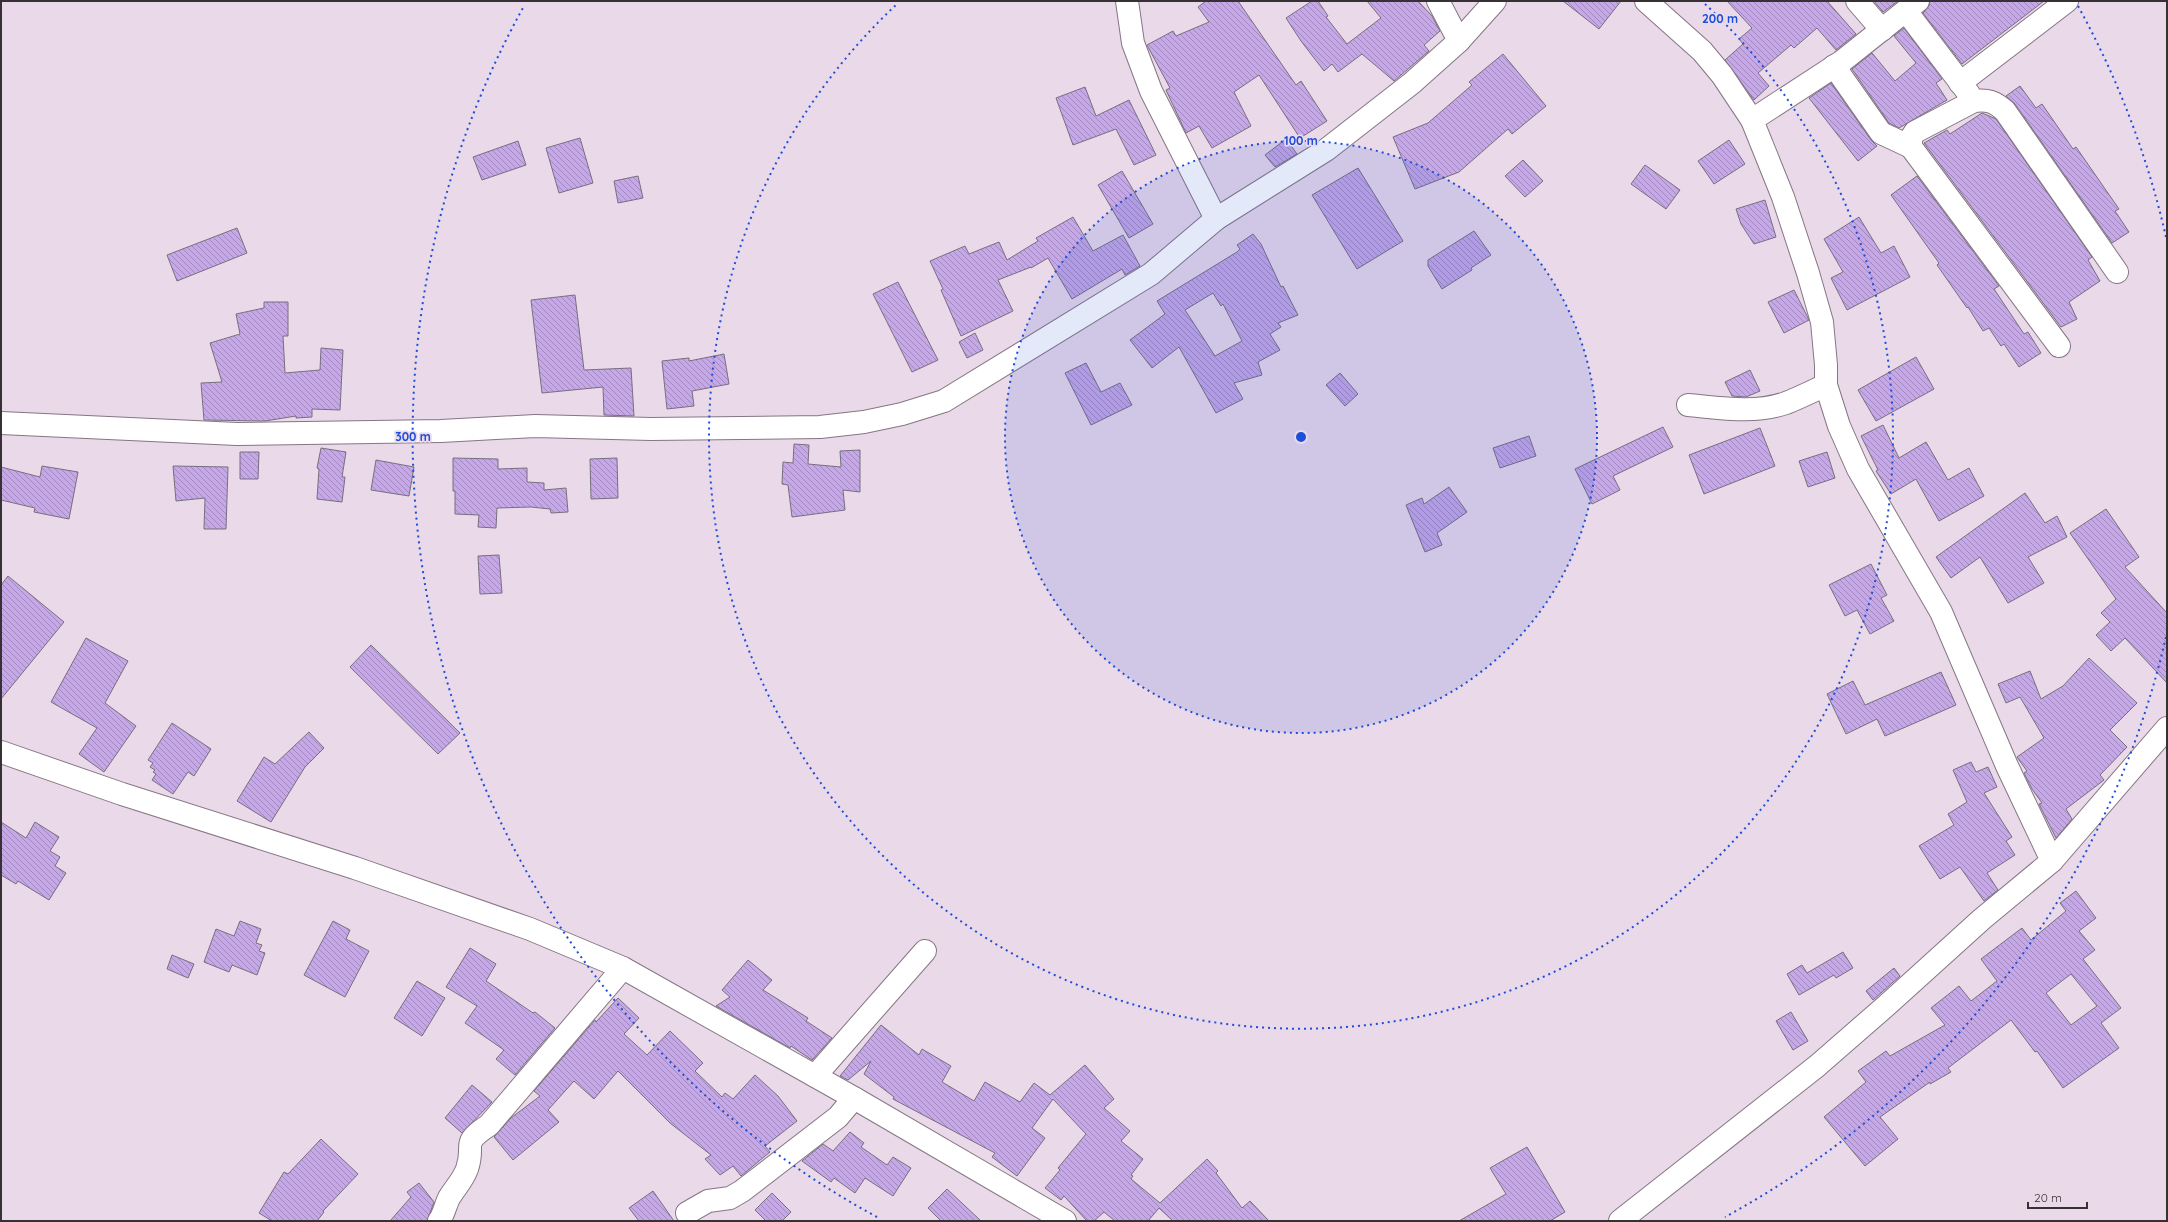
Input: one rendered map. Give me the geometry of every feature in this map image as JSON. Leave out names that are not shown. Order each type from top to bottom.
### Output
[{"type":"street","points":[[1127,1],[1133,43],[1151,91],[1216,219]]},
{"type":"street","points":[[1438,1],[1459,40]]},
{"type":"street","points":[[1,422],[237,434],[442,431],[535,426],[651,429],[805,427],[864,422],[944,401],[1151,274],[1216,219],[1326,150],[1412,83],[1459,40],[1495,1]]},
{"type":"street","points":[[1646,1],[1702,51],[1722,75],[1752,120],[1783,197],[1822,322],[1826,385],[1839,426],[1858,469],[1941,612],[2007,766],[2052,861]]},
{"type":"street","points":[[1857,1],[1882,30]]},
{"type":"street","points":[[1960,83],[2067,1]]},
{"type":"street","points":[[1752,120],[1834,66],[1912,6],[1960,83],[1974,101]]},
{"type":"street","points":[[1834,66],[1881,133],[1911,147],[2059,346]]},
{"type":"street","points":[[1911,147],[1911,138],[1915,132],[1974,101],[1982,100],[1995,102],[2005,112],[2117,272]]},
{"type":"street","points":[[1688,404],[1740,410],[1763,408],[1786,403],[1826,385]]},
{"type":"street","points":[[1620,1221],[1817,1066],[1888,1005],[1982,919],[2052,861],[2167,728]]},
{"type":"street","points":[[1,752],[122,794],[355,868],[508,921],[613,979],[815,1076],[846,1107],[1066,1221]]},
{"type":"street","points":[[815,1076],[925,951]]},
{"type":"street","points":[[439,1221],[444,1214],[448,1200],[467,1168],[469,1142],[475,1134],[489,1125],[582,1018],[613,979]]},
{"type":"street","points":[[687,1213],[708,1201],[730,1198],[742,1191],[846,1107]]},
{"type":"building","points":[[1206,1],[1238,1],[1296,85],[1301,81],[1327,121],[1300,138],[1259,75],[1234,92],[1251,126],[1212,148],[1199,126],[1186,133],[1166,90],[1170,88],[1147,45],[1173,31],[1176,36],[1209,22],[1198,7]]},
{"type":"building","points":[[1312,1],[1318,1],[1328,16],[1326,17],[1347,44],[1381,18],[1367,1],[1418,1],[1432,16],[1440,31],[1424,45],[1429,51],[1394,81],[1362,54],[1338,72],[1332,64],[1324,71],[1301,41],[1286,18]]},
{"type":"building","points":[[1563,1],[1621,1],[1599,29]]},
{"type":"building","points":[[1727,1],[1827,1],[1856,34],[1836,50],[1817,28],[1794,48],[1791,45],[1758,73],[1769,86],[1754,100],[1725,60],[1743,44],[1739,39],[1752,28]]},
{"type":"building","points":[[1874,1],[1898,1],[1883,12]]},
{"type":"building","points":[[1930,1],[2044,1],[1962,64],[1923,13],[1929,6]]},
{"type":"building","points":[[1904,28],[1942,79],[1936,83],[1947,100],[1899,128],[1889,123],[1852,69],[1872,53],[1895,81],[1916,63],[1894,36]]},
{"type":"building","points":[[1503,54],[1546,106],[1512,134],[1508,129],[1459,172],[1415,189],[1393,137],[1428,123],[1472,85],[1469,82]]},
{"type":"building","points":[[1831,83],[1871,140],[1877,146],[1858,161],[1809,98]]},
{"type":"building","points":[[2020,86],[2036,108],[2042,104],[2073,149],[2076,147],[2119,209],[2115,211],[2129,232],[2112,243],[2015,104],[2006,96]]},
{"type":"building","points":[[1085,87],[1096,116],[1129,100],[1156,155],[1134,165],[1116,129],[1073,145],[1056,98]]},
{"type":"building","points":[[1982,113],[1996,119],[2092,257],[2088,260],[2100,281],[2069,302],[2077,319],[2061,327],[1924,143],[1947,130],[1950,134]]},
{"type":"building","points":[[580,138],[593,183],[559,193],[546,148]]},
{"type":"building","points":[[1286,139],[1297,154],[1275,167],[1265,155]]},
{"type":"building","points":[[1729,140],[1745,164],[1714,184],[1698,161]]},
{"type":"building","points":[[518,141],[526,165],[482,180],[473,157]]},
{"type":"building","points":[[1523,160],[1543,181],[1525,197],[1505,176]]},
{"type":"building","points":[[1645,165],[1680,190],[1666,209],[1631,184]]},
{"type":"building","points":[[1358,168],[1403,241],[1357,269],[1312,195]]},
{"type":"building","points":[[1122,171],[1153,224],[1129,238],[1098,185]]},
{"type":"building","points":[[638,176],[643,198],[618,203],[614,181]]},
{"type":"building","points":[[1917,176],[1999,286],[1994,289],[2024,334],[2028,332],[2041,353],[2019,367],[2004,344],[2001,346],[1989,328],[1983,331],[1968,307],[1967,308],[1937,265],[1939,263],[1891,195]]},
{"type":"building","points":[[1765,200],[1776,237],[1754,244],[1741,224],[1736,209]]},
{"type":"building","points":[[1073,217],[1093,251],[1123,235],[1140,266],[1125,275],[1122,269],[1072,299],[1048,258],[1031,268],[998,280],[1013,311],[961,336],[941,290],[943,289],[930,261],[965,246],[969,254],[999,242],[1007,260],[1038,241],[1036,238]]},
{"type":"building","points":[[1859,217],[1881,253],[1894,246],[1910,277],[1847,310],[1831,278],[1843,272],[1824,239]]},
{"type":"building","points":[[237,228],[247,253],[177,281],[167,255]]},
{"type":"building","points":[[1474,231],[1491,255],[1471,268],[1472,270],[1442,289],[1428,266],[1428,260]]},
{"type":"building","points":[[1253,234],[1261,244],[1281,287],[1283,286],[1298,315],[1278,323],[1281,327],[1270,334],[1280,350],[1258,362],[1262,375],[1234,383],[1243,399],[1216,413],[1179,347],[1152,368],[1130,340],[1165,314],[1157,301],[1237,252],[1240,249],[1237,245]],"holes":[[[1213,293],[1221,306],[1223,304],[1242,341],[1215,356],[1185,310]]]},
{"type":"building","points":[[898,282],[938,360],[912,372],[873,294]]},
{"type":"building","points":[[1794,290],[1809,320],[1784,333],[1768,302]]},
{"type":"building","points":[[575,295],[584,370],[631,368],[634,416],[604,415],[603,387],[542,393],[531,300]]},
{"type":"building","points":[[264,302],[288,302],[288,336],[283,336],[285,373],[320,370],[321,348],[343,350],[340,410],[312,409],[312,417],[296,418],[296,416],[265,421],[204,420],[201,383],[222,382],[210,343],[240,334],[236,314],[264,308]]},
{"type":"building","points":[[975,333],[983,350],[967,358],[959,342]]},
{"type":"building","points":[[724,354],[729,384],[692,391],[694,406],[667,409],[662,361],[689,358],[689,361]]},
{"type":"building","points":[[1916,357],[1934,389],[1876,421],[1858,390]]},
{"type":"building","points":[[1086,363],[1101,392],[1120,383],[1132,405],[1091,425],[1065,373]]},
{"type":"building","points":[[1750,370],[1760,391],[1746,397],[1732,396],[1725,382]]},
{"type":"building","points":[[1340,373],[1358,394],[1345,406],[1326,385]]},
{"type":"building","points":[[1883,425],[1899,458],[1926,442],[1948,480],[1969,468],[1984,496],[1939,521],[1916,479],[1891,494],[1876,471],[1878,470],[1861,436]]},
{"type":"building","points":[[1663,427],[1673,447],[1613,476],[1620,490],[1592,504],[1575,469]]},
{"type":"building","points":[[1760,428],[1775,466],[1704,494],[1689,455]]},
{"type":"building","points":[[1529,436],[1536,456],[1500,468],[1493,448]]},
{"type":"building","points":[[794,444],[809,445],[808,464],[841,467],[840,451],[860,450],[860,492],[843,490],[845,510],[792,517],[788,485],[782,484],[783,462],[793,463]]},
{"type":"building","points":[[321,448],[346,452],[342,477],[345,477],[342,502],[317,499],[319,469],[317,468]]},
{"type":"building","points":[[240,452],[259,452],[258,479],[240,479]]},
{"type":"building","points":[[1827,452],[1835,478],[1808,487],[1799,461]]},
{"type":"building","points":[[453,458],[498,459],[498,469],[527,468],[527,482],[544,483],[544,490],[566,488],[568,512],[551,513],[550,509],[531,507],[497,508],[496,528],[478,527],[479,515],[455,514]]},
{"type":"building","points":[[617,458],[618,498],[591,499],[590,459]]},
{"type":"building","points":[[376,460],[414,467],[409,496],[371,490]]},
{"type":"building","points":[[42,466],[78,472],[69,519],[34,512],[35,508],[1,500],[1,467],[40,477]]},
{"type":"building","points":[[173,466],[228,467],[226,529],[204,529],[205,498],[176,501]]},
{"type":"building","points":[[1449,487],[1467,512],[1437,533],[1442,545],[1425,552],[1406,505],[1422,498],[1424,504]]},
{"type":"building","points":[[2025,493],[2045,523],[2057,516],[2067,537],[2028,557],[2044,583],[2008,603],[1980,557],[1951,578],[1936,557]]},
{"type":"building","points":[[2106,509],[2139,557],[2125,567],[2167,613],[2167,683],[2125,638],[2111,651],[2096,635],[2110,622],[2101,613],[2116,599],[2070,533]]},
{"type":"building","points":[[499,555],[502,593],[480,594],[478,556]]},
{"type":"building","points":[[1871,564],[1887,595],[1881,598],[1894,621],[1870,634],[1857,610],[1845,616],[1829,585]]},
{"type":"building","points":[[8,576],[64,622],[1,699],[1,585]]},
{"type":"building","points":[[86,638],[128,661],[105,703],[136,726],[104,772],[79,754],[97,728],[51,702]]},
{"type":"building","points":[[371,645],[460,733],[438,754],[350,667]]},
{"type":"building","points":[[2089,658],[2137,703],[2110,730],[2127,747],[2100,775],[2104,780],[2066,809],[2072,819],[2056,838],[2039,804],[2042,803],[2032,789],[2024,773],[2027,771],[2017,757],[2044,738],[2020,697],[2006,703],[1998,684],[2030,671],[2041,699],[2063,686]]},
{"type":"building","points":[[1941,672],[1956,705],[1885,736],[1877,719],[1846,734],[1827,694],[1853,681],[1865,705]]},
{"type":"building","points":[[172,723],[211,749],[194,776],[188,772],[173,794],[152,780],[156,774],[153,772],[155,770],[150,767],[153,763],[148,760]]},
{"type":"building","points":[[309,732],[324,748],[305,767],[271,822],[237,801],[264,757],[275,764]]},
{"type":"building","points":[[1971,762],[1976,772],[1988,767],[1997,787],[1984,793],[2012,837],[2006,841],[2015,855],[1987,873],[1998,890],[1984,901],[1960,867],[1940,879],[1919,846],[1954,825],[1948,814],[1967,802],[1953,770]]},
{"type":"building","points":[[1,822],[26,838],[35,822],[59,837],[50,851],[60,857],[55,866],[66,873],[49,900],[18,881],[16,884],[1,875]]},
{"type":"building","points":[[2076,891],[2096,918],[2079,931],[2095,950],[2083,959],[2121,1008],[2101,1023],[2119,1048],[2063,1088],[2037,1051],[2035,1052],[2011,1020],[1948,1068],[1951,1072],[1930,1084],[1930,1082],[1880,1117],[1898,1139],[1865,1166],[1824,1117],[1866,1082],[1858,1071],[1886,1051],[1890,1056],[1945,1025],[1931,1008],[1959,986],[1971,1001],[1997,981],[1981,959],[2022,928],[2031,940],[2066,911],[2060,903]],"holes":[[[2071,974],[2097,1006],[2071,1025],[2046,993]]]},
{"type":"building","points":[[240,921],[261,929],[256,943],[262,945],[259,951],[265,953],[257,975],[232,965],[229,972],[204,962],[216,929],[234,936]]},
{"type":"building","points":[[333,921],[350,930],[346,939],[369,951],[345,997],[304,975]]},
{"type":"building","points":[[470,948],[496,964],[486,981],[533,1013],[535,1012],[555,1028],[515,1075],[496,1059],[504,1050],[465,1023],[477,1006],[446,987]]},
{"type":"building","points":[[1843,952],[1853,968],[1836,978],[1834,975],[1799,995],[1787,974],[1802,965],[1807,973]]},
{"type":"building","points":[[172,955],[194,964],[188,978],[167,969]]},
{"type":"building","points":[[748,960],[772,980],[763,990],[808,1018],[806,1021],[832,1038],[812,1060],[791,1046],[790,1048],[716,1006],[730,997],[722,990]]},
{"type":"building","points":[[1894,968],[1900,976],[1873,1000],[1866,991]]},
{"type":"building","points":[[417,981],[445,998],[422,1036],[394,1018]]},
{"type":"building","points":[[618,998],[639,1018],[624,1034],[647,1055],[670,1031],[703,1063],[695,1071],[722,1097],[725,1093],[733,1099],[755,1075],[778,1096],[797,1121],[765,1146],[770,1152],[741,1176],[733,1166],[720,1175],[705,1159],[711,1155],[670,1123],[618,1071],[594,1099],[574,1081],[548,1110],[559,1122],[513,1160],[494,1137],[511,1118],[540,1096],[534,1091],[595,1020],[596,1022]]},
{"type":"building","points":[[1791,1012],[1808,1041],[1793,1050],[1776,1021]]},
{"type":"building","points":[[881,1025],[919,1055],[922,1049],[951,1066],[942,1082],[974,1101],[985,1082],[1020,1102],[1034,1083],[1050,1095],[1085,1065],[1114,1099],[1104,1108],[1130,1131],[1121,1141],[1143,1159],[1131,1175],[1133,1176],[1131,1179],[1160,1203],[1207,1159],[1218,1171],[1216,1173],[1242,1208],[1250,1201],[1269,1221],[1173,1221],[1159,1208],[1148,1221],[1115,1221],[1104,1212],[1094,1221],[1087,1221],[1064,1196],[1061,1200],[1045,1188],[1060,1170],[1058,1168],[1086,1134],[1053,1099],[1032,1128],[1045,1138],[1017,1176],[992,1157],[995,1153],[893,1099],[894,1097],[864,1074],[871,1061],[848,1080],[840,1076]]},
{"type":"building","points":[[472,1085],[492,1102],[462,1133],[445,1118]]},
{"type":"building","points":[[850,1132],[864,1143],[861,1147],[887,1165],[893,1157],[911,1168],[893,1196],[865,1178],[855,1193],[834,1178],[831,1182],[802,1161],[823,1144],[833,1151]]},
{"type":"building","points":[[321,1139],[358,1174],[323,1211],[324,1212],[317,1221],[272,1221],[259,1213],[284,1172],[288,1174]]},
{"type":"building","points":[[1527,1147],[1565,1212],[1550,1221],[1459,1221],[1506,1194],[1490,1168]]},
{"type":"building","points":[[419,1183],[434,1202],[427,1221],[390,1221],[411,1197],[407,1192]]},
{"type":"building","points":[[947,1189],[981,1221],[941,1221],[928,1208]]},
{"type":"building","points":[[653,1191],[674,1221],[639,1221],[629,1208]]},
{"type":"building","points":[[772,1193],[791,1212],[782,1221],[766,1221],[755,1210]]}]
